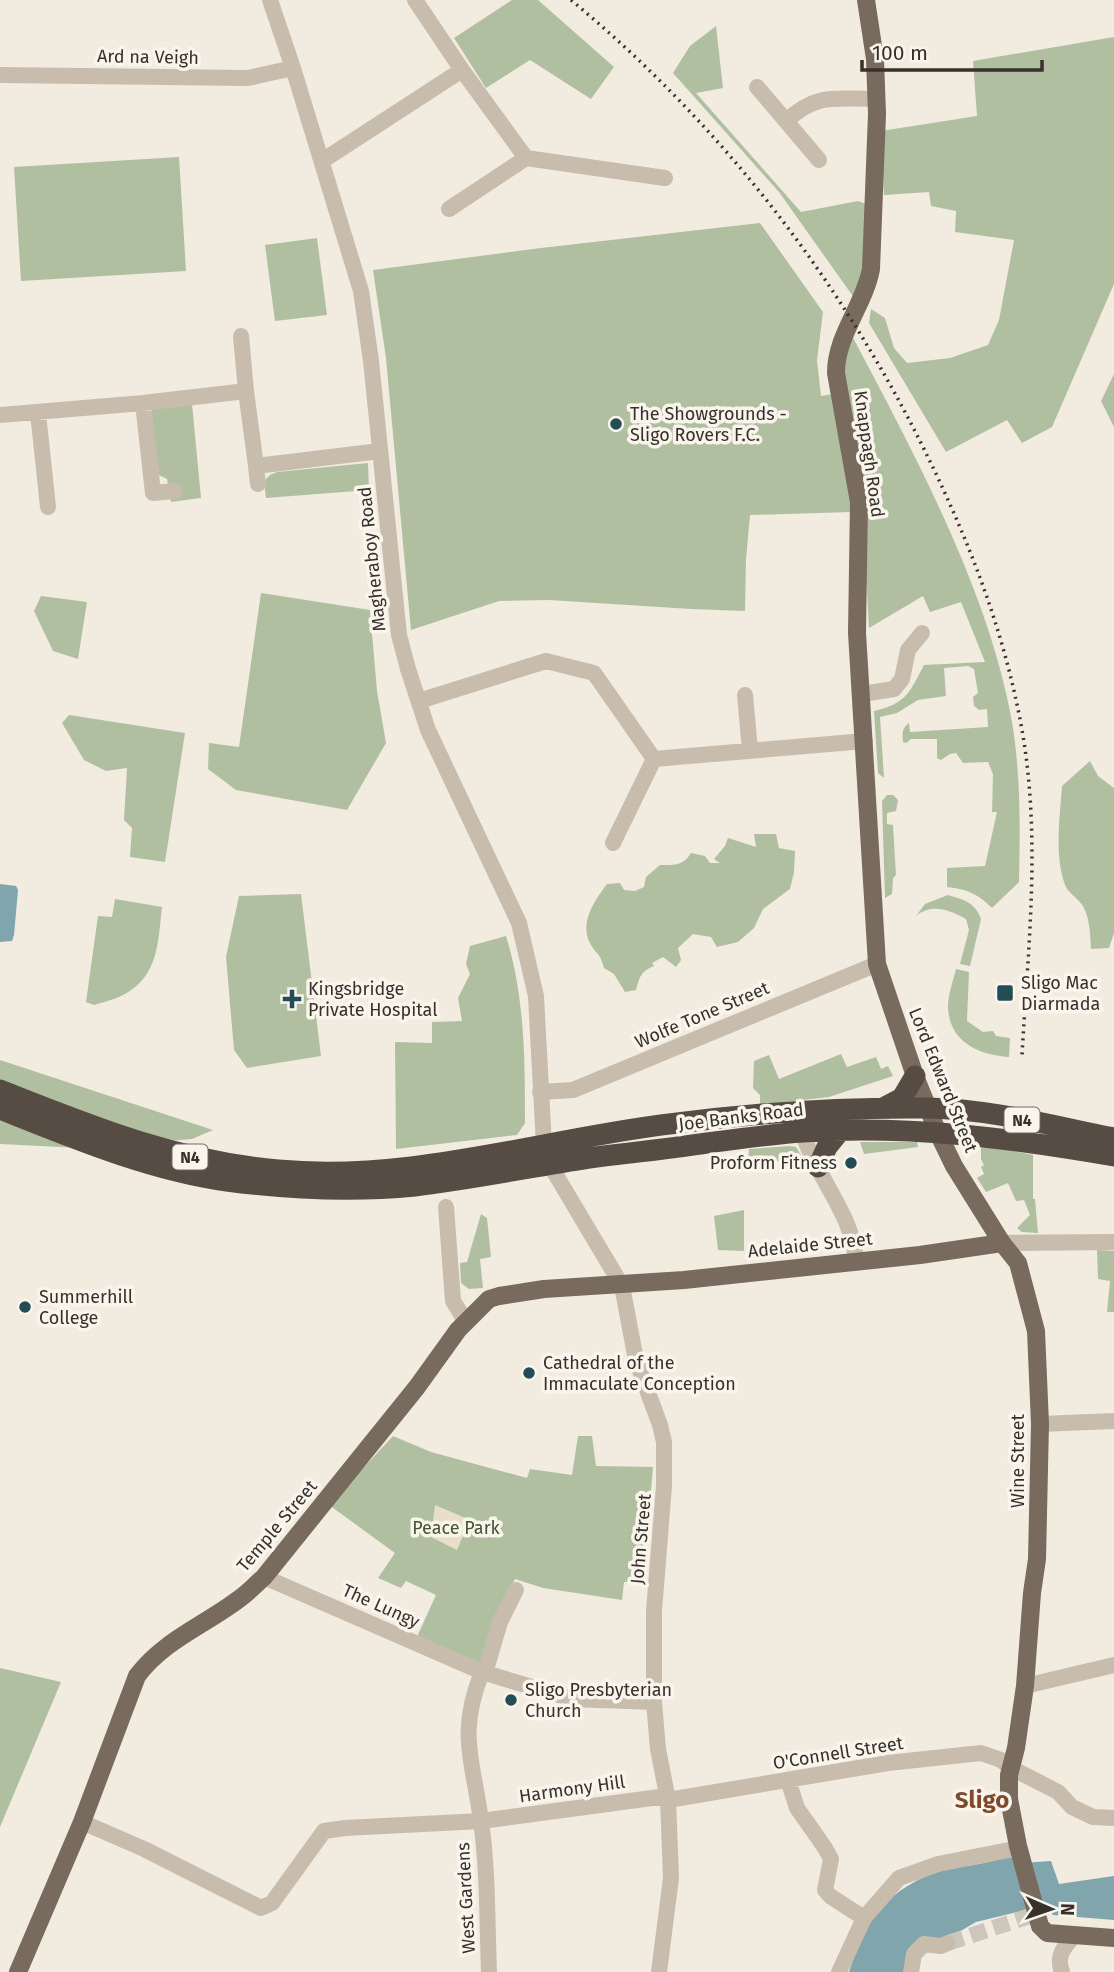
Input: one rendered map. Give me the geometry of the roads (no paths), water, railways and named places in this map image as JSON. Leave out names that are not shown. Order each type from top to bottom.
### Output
[{"type":"highway","points":[[881,1109],[902,1098],[915,1076]]},
{"type":"highway","name":"N4","points":[[0,1090],[123,1138],[203,1159],[278,1170],[391,1170],[547,1155]]},
{"type":"highway","name":"Joe Banks Road","points":[[547,1155],[661,1125],[800,1122],[881,1109],[929,1108]]},
{"type":"highway","name":"N4","points":[[929,1108],[1002,1116],[1114,1138]]},
{"type":"highway","name":"N4","points":[[0,1109],[109,1152],[225,1181],[347,1188],[412,1186],[547,1155]]},
{"type":"highway","name":"Joe Banks Road","points":[[800,1122],[840,1131],[938,1133]]},
{"type":"highway","points":[[818,1167],[827,1147],[840,1131]]},
{"type":"highway","name":"N4","points":[[938,1133],[974,1134],[1114,1156]]},
{"type":"main road","name":"Knappagh Road","points":[[866,0],[876,99],[871,269],[867,287],[840,344],[836,373],[859,502],[856,578],[877,964]]},
{"type":"main road","name":"Lord Edward Street","points":[[877,964],[915,1076],[938,1133],[954,1166],[1002,1243]]},
{"type":"main road","name":"Adelaide Street","points":[[622,1286],[919,1255],[1002,1243]]},
{"type":"main road","name":"Wine Street","points":[[1002,1243],[1018,1263],[1036,1330],[1040,1424],[1037,1559],[1025,1686],[1011,1769],[1009,1801],[1034,1914],[1047,1933],[1066,1935]]},
{"type":"main road","name":"Temple Street","points":[[18,1972],[82,1822],[137,1676],[148,1662],[166,1646],[240,1599],[264,1577],[482,1305],[499,1296],[544,1289],[622,1286]]},
{"type":"main road","points":[[1066,1935],[1114,1938]]},
{"type":"street","name":"Magheraboy Road","points":[[270,0],[361,291],[399,635],[428,730],[519,923],[536,996],[540,1097],[547,1155]]},
{"type":"street","points":[[415,0],[526,158]]},
{"type":"street","name":"Ard na Veigh","points":[[0,75],[248,78],[293,68]]},
{"type":"street","points":[[322,161],[462,70]]},
{"type":"street","points":[[757,87],[819,160]]},
{"type":"street","points":[[786,121],[812,101],[830,98],[876,99]]},
{"type":"street","points":[[449,209],[526,158],[665,178]]},
{"type":"street","points":[[241,335],[258,484]]},
{"type":"street","points":[[0,415],[246,391]]},
{"type":"street","points":[[143,403],[153,493],[175,491]]},
{"type":"street","points":[[38,413],[48,507]]},
{"type":"street","points":[[256,466],[380,451]]},
{"type":"street","points":[[862,694],[894,689],[902,679],[908,650],[922,633]]},
{"type":"street","points":[[419,701],[546,661],[576,668],[594,673],[654,759]]},
{"type":"street","points":[[745,695],[750,750]]},
{"type":"street","points":[[654,759],[865,741]]},
{"type":"street","points":[[613,843],[654,759]]},
{"type":"street","name":"Wolfe Tone Street","points":[[540,1097],[573,1090],[877,964]]},
{"type":"street","points":[[800,1122],[818,1167],[849,1227],[855,1244],[856,1261]]},
{"type":"street","points":[[547,1155],[622,1286]]},
{"type":"street","points":[[446,1208],[453,1301],[466,1322]]},
{"type":"street","points":[[1002,1243],[1114,1242]]},
{"type":"street","name":"John Street","points":[[622,1286],[636,1360],[660,1425],[665,1454],[654,1611],[654,1702],[658,1749],[668,1798],[671,1878],[659,1972]]},
{"type":"street","points":[[1040,1424],[1114,1421]]},
{"type":"street","name":"The Lungy","points":[[264,1577],[483,1673],[572,1699],[654,1702]]},
{"type":"street","name":"West Gardens","points":[[489,1972],[481,1821],[469,1756],[468,1723],[472,1697],[500,1622],[516,1590]]},
{"type":"street","points":[[1025,1686],[1114,1665]]},
{"type":"street","name":"O'Connell Street","points":[[668,1798],[888,1763],[981,1753],[1001,1760],[1011,1769],[1058,1792],[1072,1807],[1093,1817],[1114,1818]]},
{"type":"street","points":[[788,1780],[797,1808],[831,1859],[825,1890],[864,1918]]},
{"type":"street","name":"Harmony Hill","points":[[82,1822],[144,1849],[261,1909],[272,1903],[324,1831],[481,1821],[668,1798]]},
{"type":"street","points":[[839,1972],[864,1918],[899,1878],[938,1864],[1019,1850]]},
{"type":"street","points":[[1062,1972],[1060,1952],[1066,1935]]},
{"type":"street","points":[[911,1972],[914,1955],[924,1944],[942,1946],[948,1943]]},
{"type":"water","points":[[0,884],[16,886],[18,890],[12,941],[0,942]]},
{"type":"water","points":[[1010,1857],[1023,1863],[1051,1861],[1059,1884],[1114,1876],[1114,1920],[1053,1915],[1047,1908],[1025,1910],[976,1922],[940,1943],[933,1938],[904,1972],[849,1972],[865,1932],[875,1916],[901,1890],[935,1873],[957,1866]]},
{"type":"tunnel","points":[[948,1943],[1030,1916]]},
{"type":"railway","points":[[571,0],[675,96],[723,148],[811,259],[887,378],[920,441],[970,550],[996,625],[1017,703],[1029,781],[1032,859],[1022,1055]]},
{"type":"place","name":"The Showgrounds - Sligo Rovers F.C.","points":[[616,424]]},
{"type":"place","name":"Sligo Mac Diarmada","points":[[1005,993]]},
{"type":"place","name":"Kingsbridge Private Hospital","points":[[292,999]]},
{"type":"place","name":"Proform Fitness","points":[[851,1163]]},
{"type":"place","name":"Summerhill College","points":[[25,1307]]},
{"type":"place","name":"Cathedral of the Immaculate Conception","points":[[529,1373]]},
{"type":"place","name":"Sligo Presbyterian Church","points":[[511,1700]]},
{"type":"district","name":"Sligo","points":[[982,1800]]},
{"type":"park label","name":"Peace Park","points":[[456,1528]]}]
